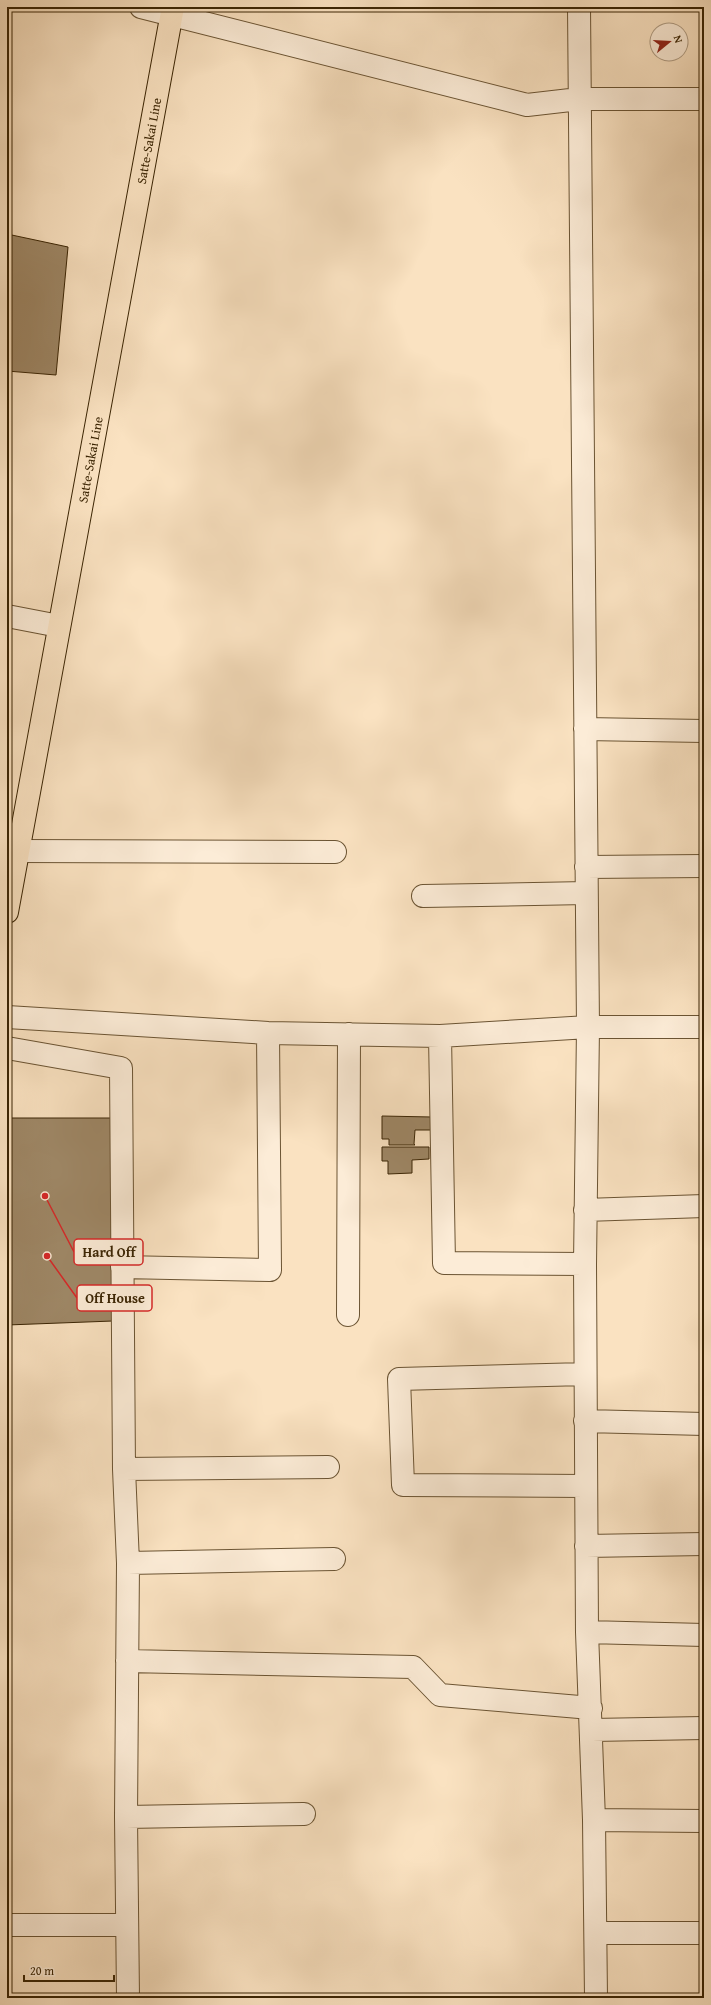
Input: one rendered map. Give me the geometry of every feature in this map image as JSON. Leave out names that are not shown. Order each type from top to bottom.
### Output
[{"type":"main road","name":"Satte-Sakai Line","points":[[7,912],[172,11]]},
{"type":"street","points":[[141,7],[172,11],[527,105],[579,99],[704,99]]},
{"type":"street","points":[[579,7],[588,1027],[585,1210],[586,1546],[587,1632],[592,1730],[594,1820],[596,1998]]},
{"type":"street","points":[[7,616],[59,626]]},
{"type":"street","points":[[585,729],[704,731]]},
{"type":"street","points":[[18,851],[335,852]]},
{"type":"street","points":[[586,867],[704,866]]},
{"type":"street","points":[[423,896],[586,893]]},
{"type":"street","points":[[7,1017],[268,1033],[440,1036],[588,1027],[704,1027]]},
{"type":"street","points":[[122,1267],[270,1270],[268,1033]]},
{"type":"street","points":[[348,1315],[349,1034]]},
{"type":"street","points":[[440,1036],[444,1264],[585,1264]]},
{"type":"street","points":[[7,1048],[121,1068],[124,1469],[128,1563],[126,1817],[128,1998]]},
{"type":"street","points":[[585,1210],[704,1206]]},
{"type":"street","points":[[585,1374],[399,1379],[403,1485],[586,1486]]},
{"type":"street","points":[[585,1421],[704,1424]]},
{"type":"street","points":[[124,1469],[328,1467]]},
{"type":"street","points":[[586,1546],[704,1544]]},
{"type":"street","points":[[128,1563],[334,1558]]},
{"type":"street","points":[[587,1632],[704,1634]]},
{"type":"street","points":[[127,1661],[413,1667],[440,1695],[591,1708]]},
{"type":"street","points":[[592,1730],[704,1728]]},
{"type":"street","points":[[126,1817],[304,1814]]},
{"type":"street","points":[[594,1820],[704,1821]]},
{"type":"street","points":[[7,1925],[127,1925]]},
{"type":"street","points":[[596,1933],[704,1933]]},
{"type":"building","points":[[7,234],[68,247],[56,375],[7,371]]},
{"type":"building","points":[[382,1116],[432,1117],[432,1130],[415,1130],[415,1145],[389,1145],[389,1139],[382,1139]]},
{"type":"building","points":[[7,1118],[111,1118],[113,1321],[7,1325]]},
{"type":"building","points":[[382,1147],[429,1147],[429,1159],[412,1160],[412,1173],[388,1174],[388,1161],[382,1161]]},
{"type":"place","name":"Hard Off","points":[[45,1196]]},
{"type":"place","name":"Off House","points":[[47,1256]]}]
